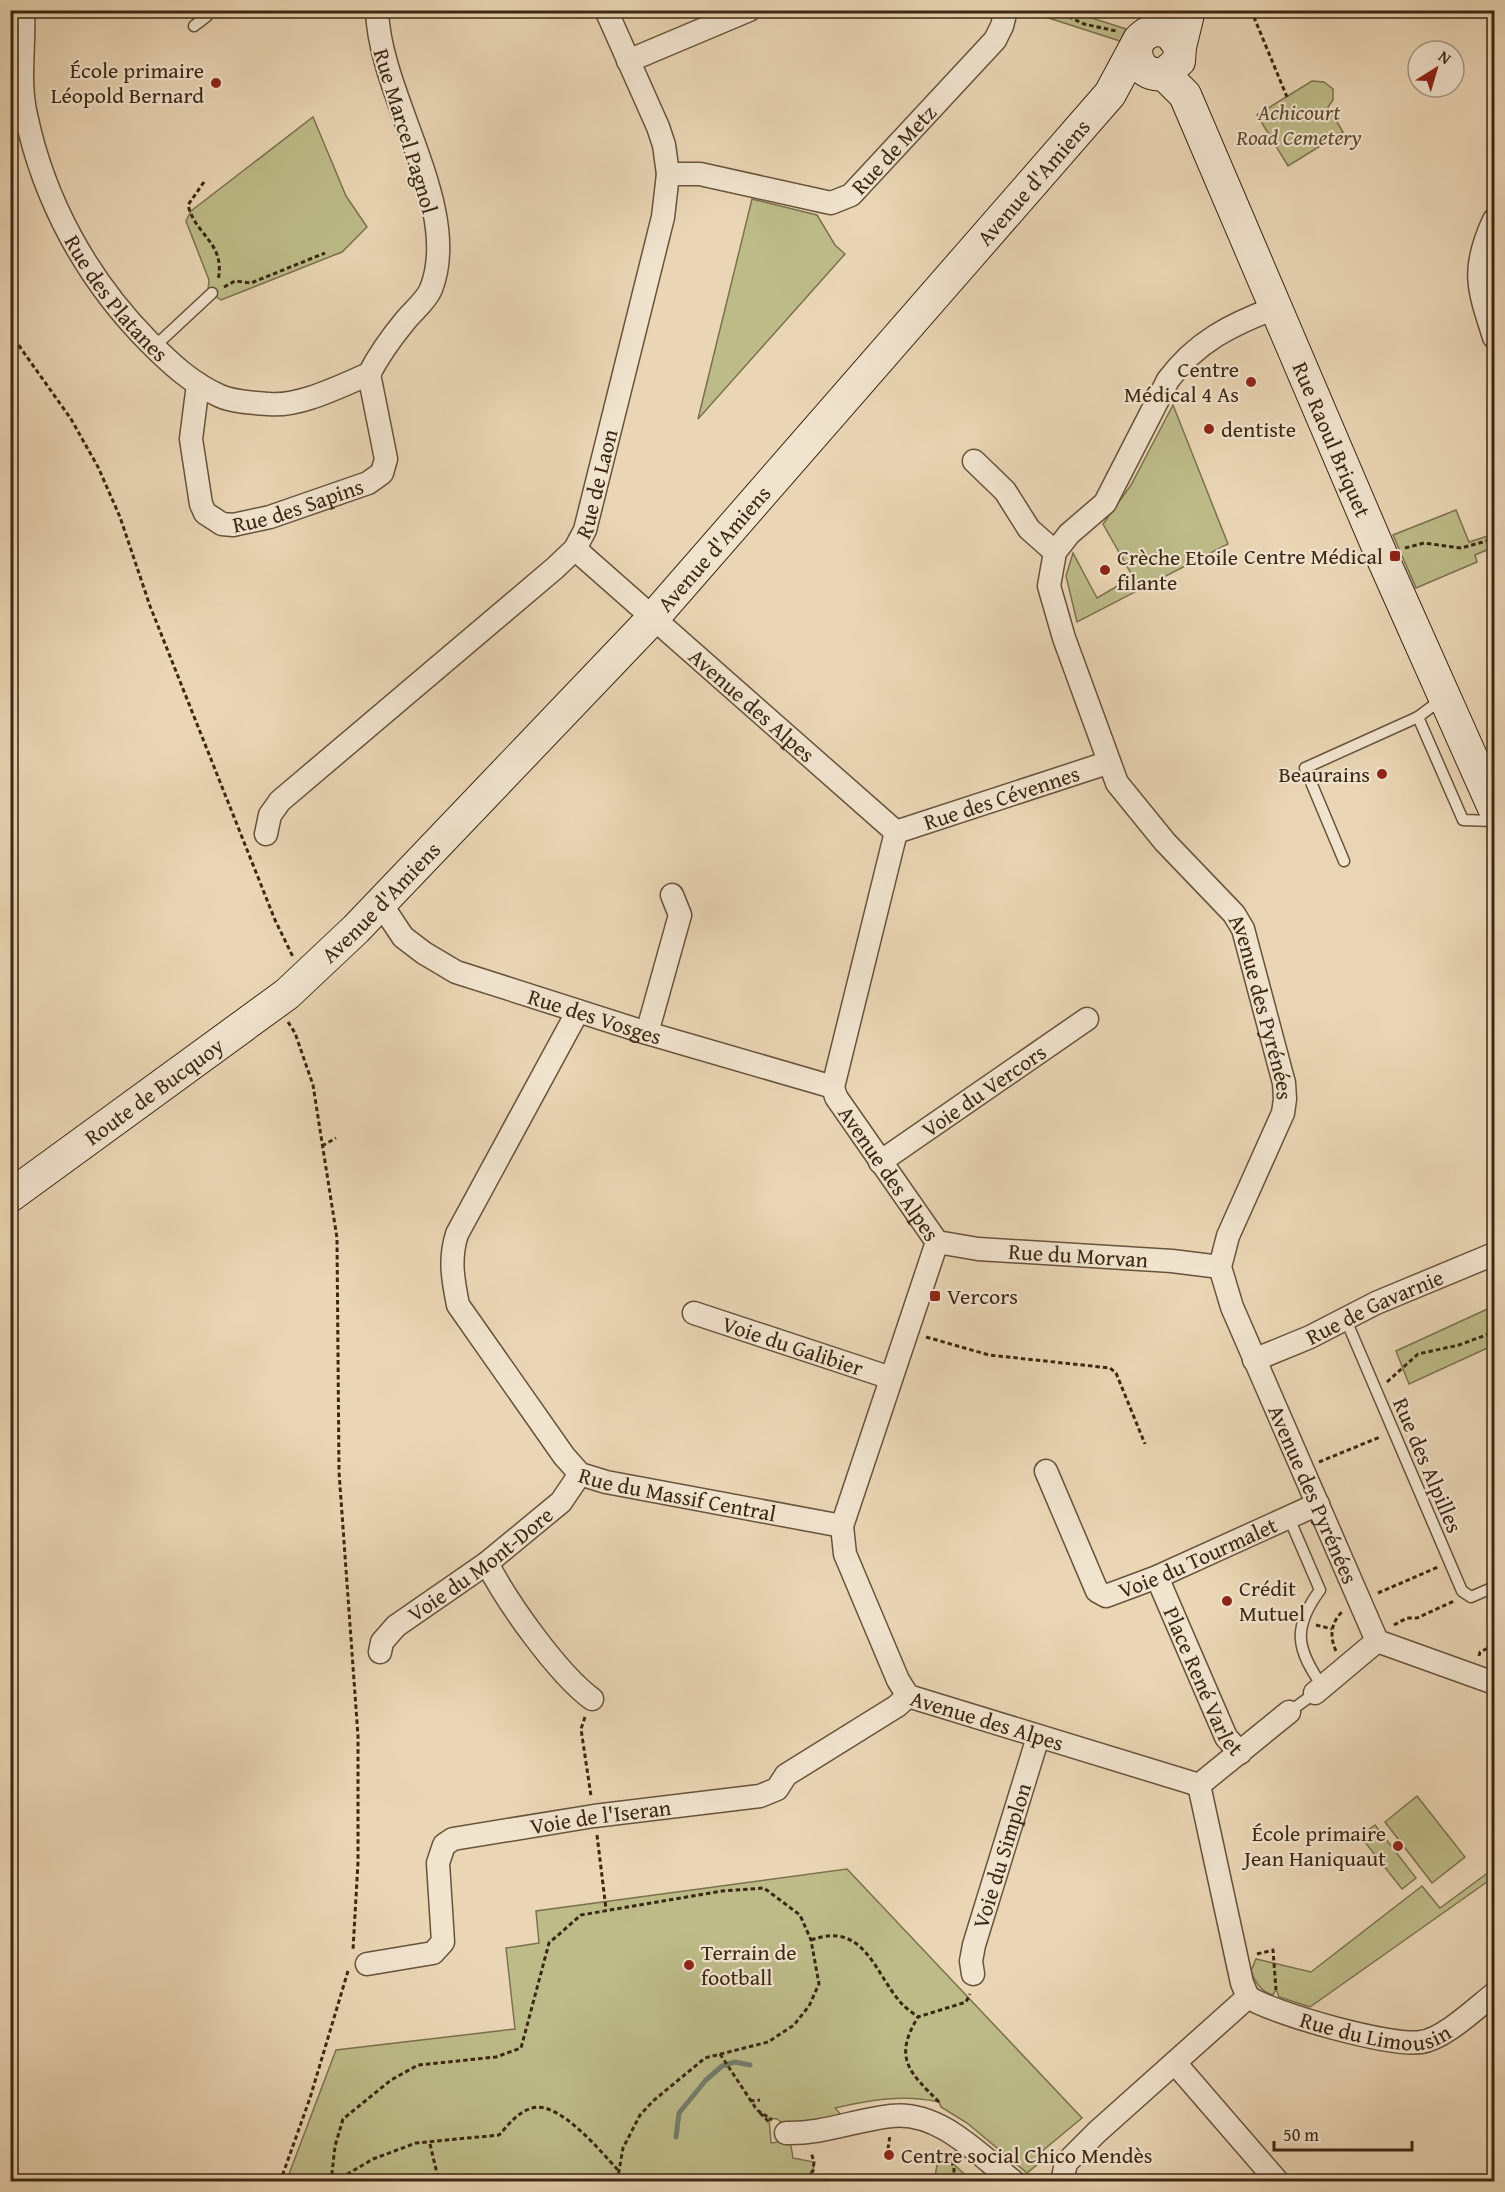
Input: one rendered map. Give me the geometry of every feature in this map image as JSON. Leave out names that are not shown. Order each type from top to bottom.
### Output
[{"type":"main road","name":"Avenue d'Amiens","points":[[302,982],[381,904],[654,616],[1110,94],[1164,41]]},
{"type":"main road","name":"Rue Raoul Briquet","points":[[1164,41],[1275,308],[1494,808]]},
{"type":"main road","name":"Route de Bucquoy","points":[[10,1197],[274,1005],[302,982]]},
{"type":"street","name":"Rue Marcel Pagnol","points":[[369,374],[380,354],[430,292],[438,264],[434,215],[422,168],[392,86],[377,36],[376,10]]},
{"type":"street","name":"Rue de Laon","points":[[266,834],[270,815],[280,801],[575,549],[585,530],[660,228],[668,174],[658,127],[606,10]]},
{"type":"street","points":[[628,61],[749,10]]},
{"type":"street","name":"Rue de Metz","points":[[668,174],[700,174],[831,203],[851,195],[995,40],[1006,10]]},
{"type":"street","name":"Rue des Platanes","points":[[19,20],[18,110],[49,195],[76,248],[117,309],[154,347],[179,372],[221,397],[271,405],[315,396],[369,374]]},
{"type":"street","points":[[1494,220],[1482,247],[1478,277],[1482,300],[1494,337]]},
{"type":"street","points":[[974,461],[1005,491],[1029,529],[1055,552],[1069,534],[1105,503],[1168,380],[1180,363],[1207,339],[1275,308]]},
{"type":"street","name":"Rue des Sapins","points":[[198,384],[191,439],[201,504],[212,518],[222,524],[233,525],[270,517],[368,483],[382,473],[386,459],[369,374]]},
{"type":"street","name":"Avenue des Alpes","points":[[575,549],[654,616],[896,832],[832,1087],[836,1097],[880,1162],[937,1242],[842,1526],[845,1554],[898,1680],[908,1696],[1199,1785]]},
{"type":"street","name":"Avenue des Pyrénées","points":[[1055,552],[1049,586],[1107,763],[1132,805],[1233,914],[1243,929],[1284,1083],[1283,1113],[1228,1236],[1220,1267],[1223,1286],[1318,1504],[1371,1600],[1377,1641]]},
{"type":"street","name":"Rue des Cévennes","points":[[896,832],[1107,763]]},
{"type":"street","points":[[647,1033],[680,915],[672,895]]},
{"type":"street","name":"Rue des Vosges","points":[[381,904],[403,937],[440,964],[456,972],[647,1033],[832,1087]]},
{"type":"street","name":"Rue du Massif Central","points":[[578,1011],[457,1234],[451,1251],[452,1279],[458,1305],[564,1456],[580,1474],[628,1486],[842,1526]]},
{"type":"street","name":"Voie du Vercors","points":[[880,1162],[1087,1019]]},
{"type":"street","name":"Rue du Morvan","points":[[937,1242],[978,1249],[1172,1261],[1220,1267]]},
{"type":"street","name":"Rue de Gavarnie","points":[[1254,1360],[1342,1322],[1376,1303],[1494,1254]]},
{"type":"street","name":"Voie du Galibier","points":[[694,1313],[891,1378]]},
{"type":"street","name":"Voie du Tourmalet","points":[[1046,1471],[1097,1591],[1106,1596],[1157,1577],[1318,1504]]},
{"type":"street","name":"Voie du Mont-Dore","points":[[380,1652],[382,1642],[396,1626],[487,1563],[561,1502],[580,1474]]},
{"type":"street","points":[[487,1563],[501,1590],[568,1677],[592,1699]]},
{"type":"street","name":"Place René Varlet","points":[[1157,1577],[1226,1737],[1240,1753],[1289,1712]]},
{"type":"street","points":[[1377,1641],[1494,1683]]},
{"type":"street","name":"Place René Varlet","points":[[1319,1690],[1377,1641]]},
{"type":"street","name":"Voie de l'Iseran","points":[[356,1960],[433,1953],[443,1942],[438,1863],[444,1845],[453,1839],[594,1816],[760,1796],[777,1789],[786,1775],[908,1696]]},
{"type":"street","name":"Voie du Simplon","points":[[973,1974],[971,1961],[974,1945],[1038,1737]]},
{"type":"street","points":[[1059,2180],[1066,2163],[1248,1997],[1237,1959],[1199,1785],[1240,1753]]},
{"type":"street","name":"Rue du Limousin","points":[[1248,1997],[1273,2009],[1394,2042],[1422,2042],[1439,2035],[1494,1994]]},
{"type":"street","points":[[1175,2063],[1278,2181]]},
{"type":"street","points":[[796,2134],[893,2115],[920,2118],[951,2132],[1014,2181]]},
{"type":"lane","points":[[194,26],[207,16],[207,10]]},
{"type":"lane","points":[[154,347],[212,294]]},
{"type":"lane","points":[[1344,861],[1305,768],[1418,717],[1445,697]]},
{"type":"lane","points":[[1418,717],[1463,820],[1494,821]]},
{"type":"lane","name":"Rue des Alpilles","points":[[1342,1322],[1349,1327],[1449,1564],[1466,1595]]},
{"type":"lane","points":[[1289,1518],[1320,1590],[1305,1611],[1300,1630],[1303,1651],[1319,1690]]},
{"type":"lane","points":[[1466,1595],[1471,1597],[1494,1587]]},
{"type":"lane","name":"Place René Varlet","points":[[1289,1712],[1319,1690]]},
{"type":"path","points":[[1055,10],[1084,24],[1164,41]]},
{"type":"path","points":[[1251,10],[1287,97]]},
{"type":"path","points":[[204,182],[188,205],[191,215],[220,257],[218,283],[212,294]]},
{"type":"path","points":[[212,294],[235,281],[252,283],[325,253]]},
{"type":"path","points":[[10,333],[71,419],[98,467],[120,517],[150,606],[302,982]]},
{"type":"path","points":[[1381,554],[1390,549],[1399,551],[1411,545],[1424,543],[1461,548],[1494,539]]},
{"type":"path","points":[[274,1005],[295,1033],[313,1085],[337,1238],[339,1472],[358,1736],[356,1960],[280,2181]]},
{"type":"path","points":[[322,1146],[336,1138]]},
{"type":"path","points":[[908,1329],[989,1355],[1110,1368],[1116,1373],[1145,1444]]},
{"type":"path","points":[[1375,1390],[1393,1378],[1418,1354],[1459,1345],[1494,1332]]},
{"type":"path","points":[[1302,1469],[1393,1431]]},
{"type":"path","points":[[1371,1600],[1449,1564]]},
{"type":"path","points":[[1389,1618],[1394,1625],[1407,1618],[1417,1618],[1466,1595]]},
{"type":"path","points":[[333,2181],[335,2146],[342,2119],[391,2080],[418,2065],[496,2057],[522,2048],[549,1943],[581,1915],[722,1891],[764,1888],[800,1915],[811,1940],[819,1984],[809,2006],[794,2025],[768,2042],[705,2058],[640,2115],[623,2148],[617,2181]]},
{"type":"path","points":[[811,1940],[819,1937],[838,1938],[858,1943],[868,1952],[903,2005],[918,2017]]},
{"type":"path","points":[[1237,1959],[1273,1950],[1276,1989],[1273,2009]]},
{"type":"path","points":[[954,2181],[954,2167],[946,2154],[945,2139],[936,2134],[935,2124],[941,2107],[905,2062],[905,2044],[918,2017],[966,2002],[973,1974]]},
{"type":"path","points":[[720,2054],[750,2101],[759,2112],[768,2123],[776,2122],[759,2112]]},
{"type":"path","points":[[750,2101],[760,2100]]},
{"type":"path","points":[[333,2181],[373,2158],[416,2144],[499,2134],[520,2113],[534,2107],[549,2109],[572,2123],[618,2170]]},
{"type":"path","points":[[796,2134],[814,2162],[813,2171],[799,2181]]},
{"type":"path","points":[[430,2144],[439,2181]]},
{"type":"green space","points":[[1027,11],[1070,11],[1126,29],[1120,41]]},
{"type":"green space","name":"Achicourt Road Cemetery","points":[[1312,81],[1324,82],[1333,89],[1333,100],[1328,107],[1343,132],[1288,166],[1257,115]]},
{"type":"green space","points":[[313,117],[346,196],[367,227],[342,252],[221,300],[208,291],[209,280],[186,221],[191,211]]},
{"type":"green space","points":[[752,199],[817,215],[835,245],[845,254],[698,419]]},
{"type":"green space","points":[[1173,405],[1228,544],[1077,622],[1066,576],[1073,553],[1097,598],[1133,577],[1103,524],[1131,485]]},
{"type":"green space","points":[[1456,510],[1469,542],[1494,534],[1494,547],[1475,555],[1477,562],[1416,588],[1393,535]]},
{"type":"green space","points":[[1494,1306],[1494,1345],[1409,1384],[1396,1351]]},
{"type":"green space","points":[[1417,1796],[1465,1857],[1432,1883],[1385,1822]]},
{"type":"green space","points":[[1375,1825],[1416,1878],[1402,1889],[1360,1836]]},
{"type":"green space","points":[[847,1869],[1082,2118],[1041,2152],[1043,2160],[1027,2173],[967,2123],[941,2107],[939,2102],[900,2098],[874,2100],[835,2108],[843,2117],[786,2126],[777,2119],[769,2118],[771,2143],[787,2141],[791,2146],[793,2158],[814,2162],[813,2171],[799,2181],[286,2182],[336,2050],[515,2029],[506,1948],[539,1943],[536,1911]]},
{"type":"green space","points":[[1493,1869],[1494,1877],[1310,2007],[1279,1997],[1276,1989],[1273,1995],[1265,1992],[1251,1971],[1256,1959],[1311,1972],[1422,1886],[1440,1908]]},
{"type":"green space","points":[[938,2160],[949,2160],[972,2181],[939,2181],[939,2177],[935,2176]]},
{"type":"waterway","points":[[676,2137],[679,2113],[706,2080],[722,2066],[735,2062],[750,2065]]},
{"type":"place","name":"École primaire Léopold Bernard","points":[[216,83]]},
{"type":"place","name":"Centre Médical 4 As","points":[[1251,382]]},
{"type":"place","name":"dentiste","points":[[1209,429]]},
{"type":"place","name":"Centre Médical","points":[[1395,556]]},
{"type":"place","name":"Crèche Etoile filante","points":[[1105,570]]},
{"type":"place","name":"Beaurains","points":[[1382,774]]},
{"type":"place","name":"Vercors","points":[[935,1296]]},
{"type":"place","name":"Crédit Mutuel","points":[[1227,1601]]},
{"type":"place","name":"École primaire Jean Haniquaut","points":[[1398,1846]]},
{"type":"place","name":"Terrain de football","points":[[689,1965]]},
{"type":"place","name":"Centre social Chico Mendès","points":[[889,2155]]}]
